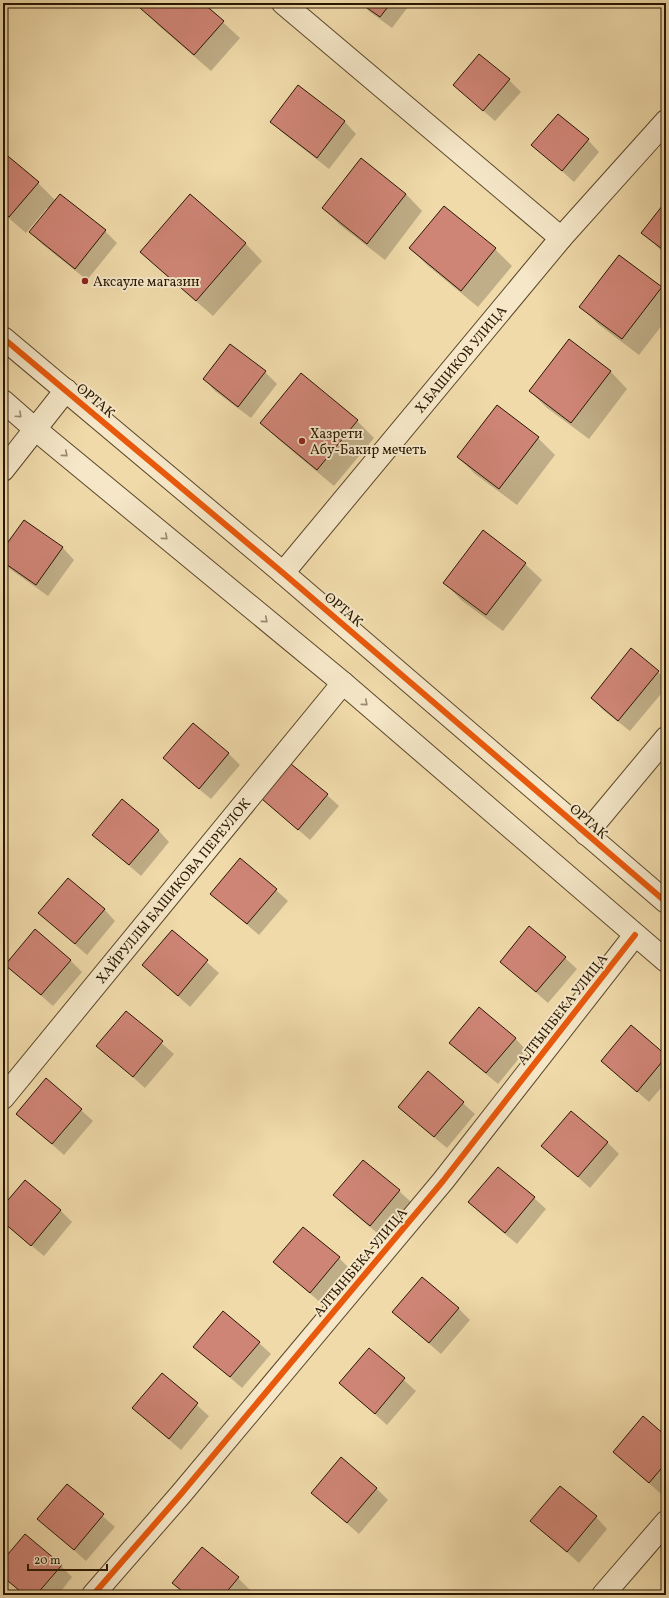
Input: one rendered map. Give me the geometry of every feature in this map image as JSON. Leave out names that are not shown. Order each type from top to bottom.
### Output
[{"type":"street","points":[[283,3],[561,238]]},
{"type":"street","name":"Х.БАШИКОВ УЛИЦА","points":[[283,573],[561,238],[666,121]]},
{"type":"street","name":"ОРТАК","points":[[3,338],[283,573],[666,902]]},
{"type":"street","points":[[3,470],[66,390]]},
{"type":"street","points":[[3,401],[343,683],[666,961]]},
{"type":"street","name":"ХАЙРУЛЛЫ БАШИКОВА ПЕРЕУЛОК","points":[[3,1098],[343,683]]},
{"type":"street","points":[[586,834],[666,738]]},
{"type":"street","name":"АЛТЫНБЕКА УЛИЦА","points":[[94,1595],[181,1494],[443,1182],[635,935]]},
{"type":"street","points":[[603,1595],[666,1522]]},
{"type":"building","points":[[145,3],[203,3],[224,21],[194,55],[140,8]]},
{"type":"building","points":[[360,3],[391,3],[380,17]]},
{"type":"building","points":[[479,54],[510,79],[483,111],[453,85]]},
{"type":"building","points":[[298,85],[345,121],[317,158],[270,122]]},
{"type":"building","points":[[558,114],[589,139],[562,171],[531,145]]},
{"type":"building","points":[[3,152],[39,182],[9,217],[3,212]]},
{"type":"building","points":[[361,158],[406,194],[367,244],[322,208]]},
{"type":"building","points":[[60,194],[106,230],[75,269],[29,232]]},
{"type":"building","points":[[190,194],[246,243],[196,301],[140,252]]},
{"type":"building","points":[[666,201],[666,252],[641,233]]},
{"type":"building","points":[[444,206],[496,248],[461,291],[409,248]]},
{"type":"building","points":[[619,255],[662,287],[622,339],[579,307]]},
{"type":"building","points":[[569,339],[611,371],[571,423],[529,391]]},
{"type":"building","points":[[230,344],[266,371],[238,407],[203,379]]},
{"type":"building","points":[[301,373],[358,420],[317,470],[260,423]]},
{"type":"building","points":[[497,405],[539,437],[499,489],[457,457]]},
{"type":"building","points":[[24,520],[63,547],[36,585],[3,562],[3,549]]},
{"type":"building","points":[[483,530],[526,563],[486,615],[443,583]]},
{"type":"building","points":[[631,648],[659,671],[618,721],[591,698]]},
{"type":"building","points":[[193,723],[229,753],[199,789],[163,758]]},
{"type":"building","points":[[291,764],[328,794],[298,830],[262,799]]},
{"type":"building","points":[[122,799],[159,830],[129,865],[92,835]]},
{"type":"building","points":[[240,858],[277,889],[247,924],[210,894]]},
{"type":"building","points":[[68,878],[105,909],[75,944],[38,913]]},
{"type":"building","points":[[529,926],[566,957],[536,992],[500,962]]},
{"type":"building","points":[[35,929],[71,960],[41,995],[5,965]]},
{"type":"building","points":[[172,930],[208,960],[178,996],[142,965]]},
{"type":"building","points":[[479,1007],[516,1038],[486,1073],[449,1043]]},
{"type":"building","points":[[126,1011],[163,1041],[133,1077],[96,1046]]},
{"type":"building","points":[[631,1025],[666,1055],[666,1057],[637,1092],[601,1061]]},
{"type":"building","points":[[428,1071],[464,1102],[434,1137],[398,1107]]},
{"type":"building","points":[[46,1078],[82,1109],[52,1144],[16,1114]]},
{"type":"building","points":[[571,1111],[608,1142],[578,1177],[541,1146]]},
{"type":"building","points":[[363,1160],[400,1190],[370,1226],[333,1195]]},
{"type":"building","points":[[498,1167],[535,1197],[505,1233],[468,1202]]},
{"type":"building","points":[[25,1180],[61,1210],[31,1246],[3,1222],[3,1206]]},
{"type":"building","points":[[303,1227],[340,1257],[310,1293],[273,1262]]},
{"type":"building","points":[[422,1277],[459,1308],[429,1343],[392,1312]]},
{"type":"building","points":[[223,1311],[260,1342],[230,1377],[193,1347]]},
{"type":"building","points":[[369,1348],[405,1378],[375,1414],[339,1383]]},
{"type":"building","points":[[162,1373],[198,1403],[169,1439],[132,1408]]},
{"type":"building","points":[[643,1416],[666,1436],[666,1463],[649,1483],[613,1452]]},
{"type":"building","points":[[341,1457],[377,1488],[347,1523],[311,1493]]},
{"type":"building","points":[[67,1484],[104,1514],[74,1550],[37,1519]]},
{"type":"building","points":[[560,1486],[597,1516],[567,1552],[530,1521]]},
{"type":"building","points":[[25,1534],[62,1565],[36,1595],[25,1595],[3,1577],[3,1560]]},
{"type":"building","points":[[202,1547],[239,1577],[224,1595],[187,1595],[172,1583]]},
{"type":"cycle path","points":[[3,338],[283,573],[666,902]]},
{"type":"cycle path","points":[[93,1595],[181,1494],[443,1181],[635,935]]},
{"type":"place","name":"Аксауле магазин","points":[[85,281]]},
{"type":"place","name":"Хазрети Абу-Бакир мечеть","points":[[302,441]]}]
